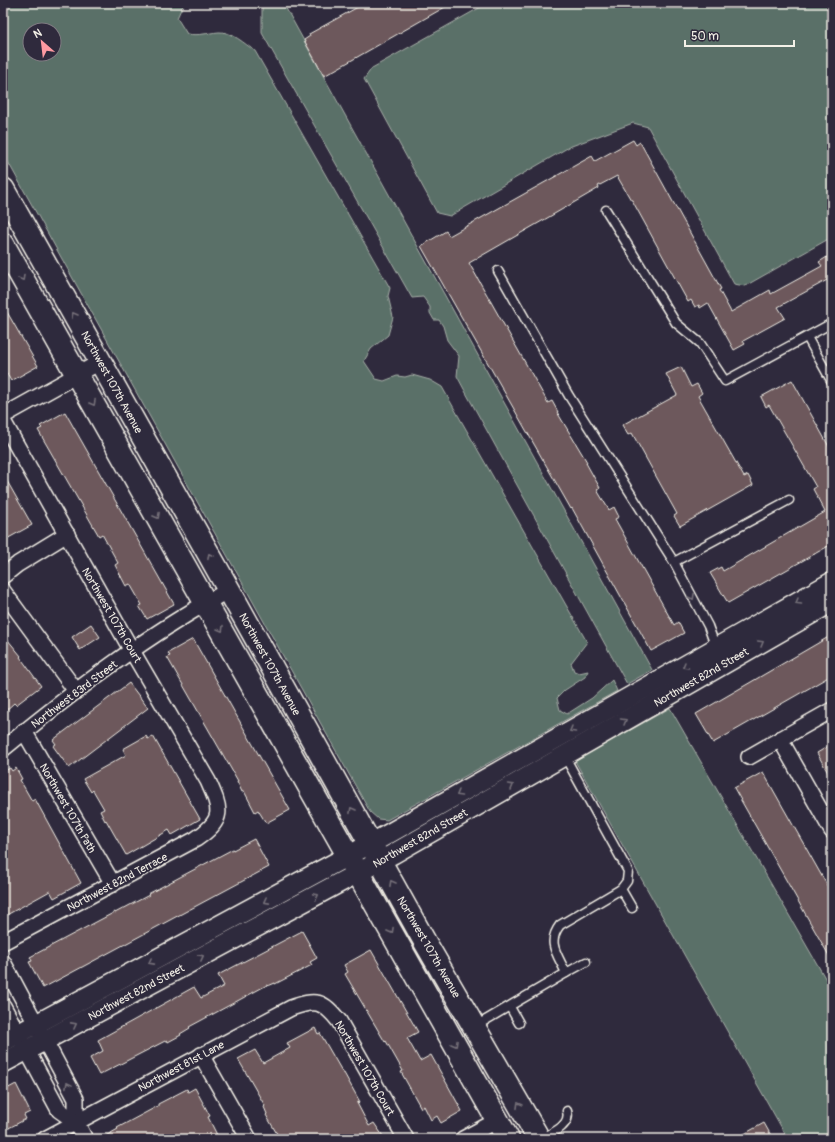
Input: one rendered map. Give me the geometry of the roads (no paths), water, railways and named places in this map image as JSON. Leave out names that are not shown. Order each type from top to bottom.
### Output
[{"type":"main road","name":"Northwest 107th Avenue","points":[[3,189],[425,942],[539,1139]]},
{"type":"main road","points":[[3,244],[508,1139]]},
{"type":"street","points":[[3,416],[100,362]]},
{"type":"street","name":"Northwest 107th Court","points":[[3,421],[208,782],[216,799],[219,810]]},
{"type":"street","points":[[3,576],[18,564],[67,534]]},
{"type":"street","name":"Northwest 82nd Street","points":[[3,1063],[45,1041],[375,852],[716,648],[832,582]]},
{"type":"street","name":"Northwest 83rd Street","points":[[3,749],[56,705],[132,650],[175,621],[229,590]]},
{"type":"street","points":[[3,591],[76,691]]},
{"type":"street","name":"Northwest 82nd Street","points":[[375,852],[564,755],[832,602]]},
{"type":"street","points":[[749,757],[832,710]]},
{"type":"street","name":"Northwest 107th Path","points":[[24,732],[113,884]]},
{"type":"street","points":[[780,739],[832,831]]},
{"type":"street","name":"Northwest 82nd Terrace","points":[[3,942],[196,839],[208,831],[216,822],[219,810]]},
{"type":"street","name":"Northwest 82nd Street","points":[[10,1038],[354,864]]},
{"type":"street","points":[[3,962],[76,1099],[76,1122]]},
{"type":"street","name":"Northwest 81st Lane","points":[[45,1139],[291,1008],[306,1002],[319,1003]]},
{"type":"street","name":"Northwest 107th Court","points":[[319,1003],[329,1008],[339,1021],[406,1139]]},
{"type":"street","points":[[3,1006],[10,1038],[27,1051],[59,1110],[76,1122],[85,1139]]},
{"type":"street","points":[[201,1056],[249,1139]]},
{"type":"street","points":[[463,1139],[498,1120]]},
{"type":"lane","points":[[606,210],[676,323],[700,343],[725,381],[832,324]]},
{"type":"lane","points":[[498,271],[569,396],[674,562],[708,626],[716,648]]},
{"type":"lane","points":[[807,338],[832,382]]},
{"type":"lane","points":[[674,562],[789,500]]},
{"type":"lane","points":[[564,755],[628,871],[627,881],[621,889],[560,925],[555,932],[553,945],[566,973]]},
{"type":"lane","points":[[621,889],[632,908]]},
{"type":"lane","points":[[474,1027],[586,962]]},
{"type":"lane","points":[[510,1007],[518,1023]]},
{"type":"lane","points":[[539,1139],[560,1128],[567,1120],[567,1111]]}]
